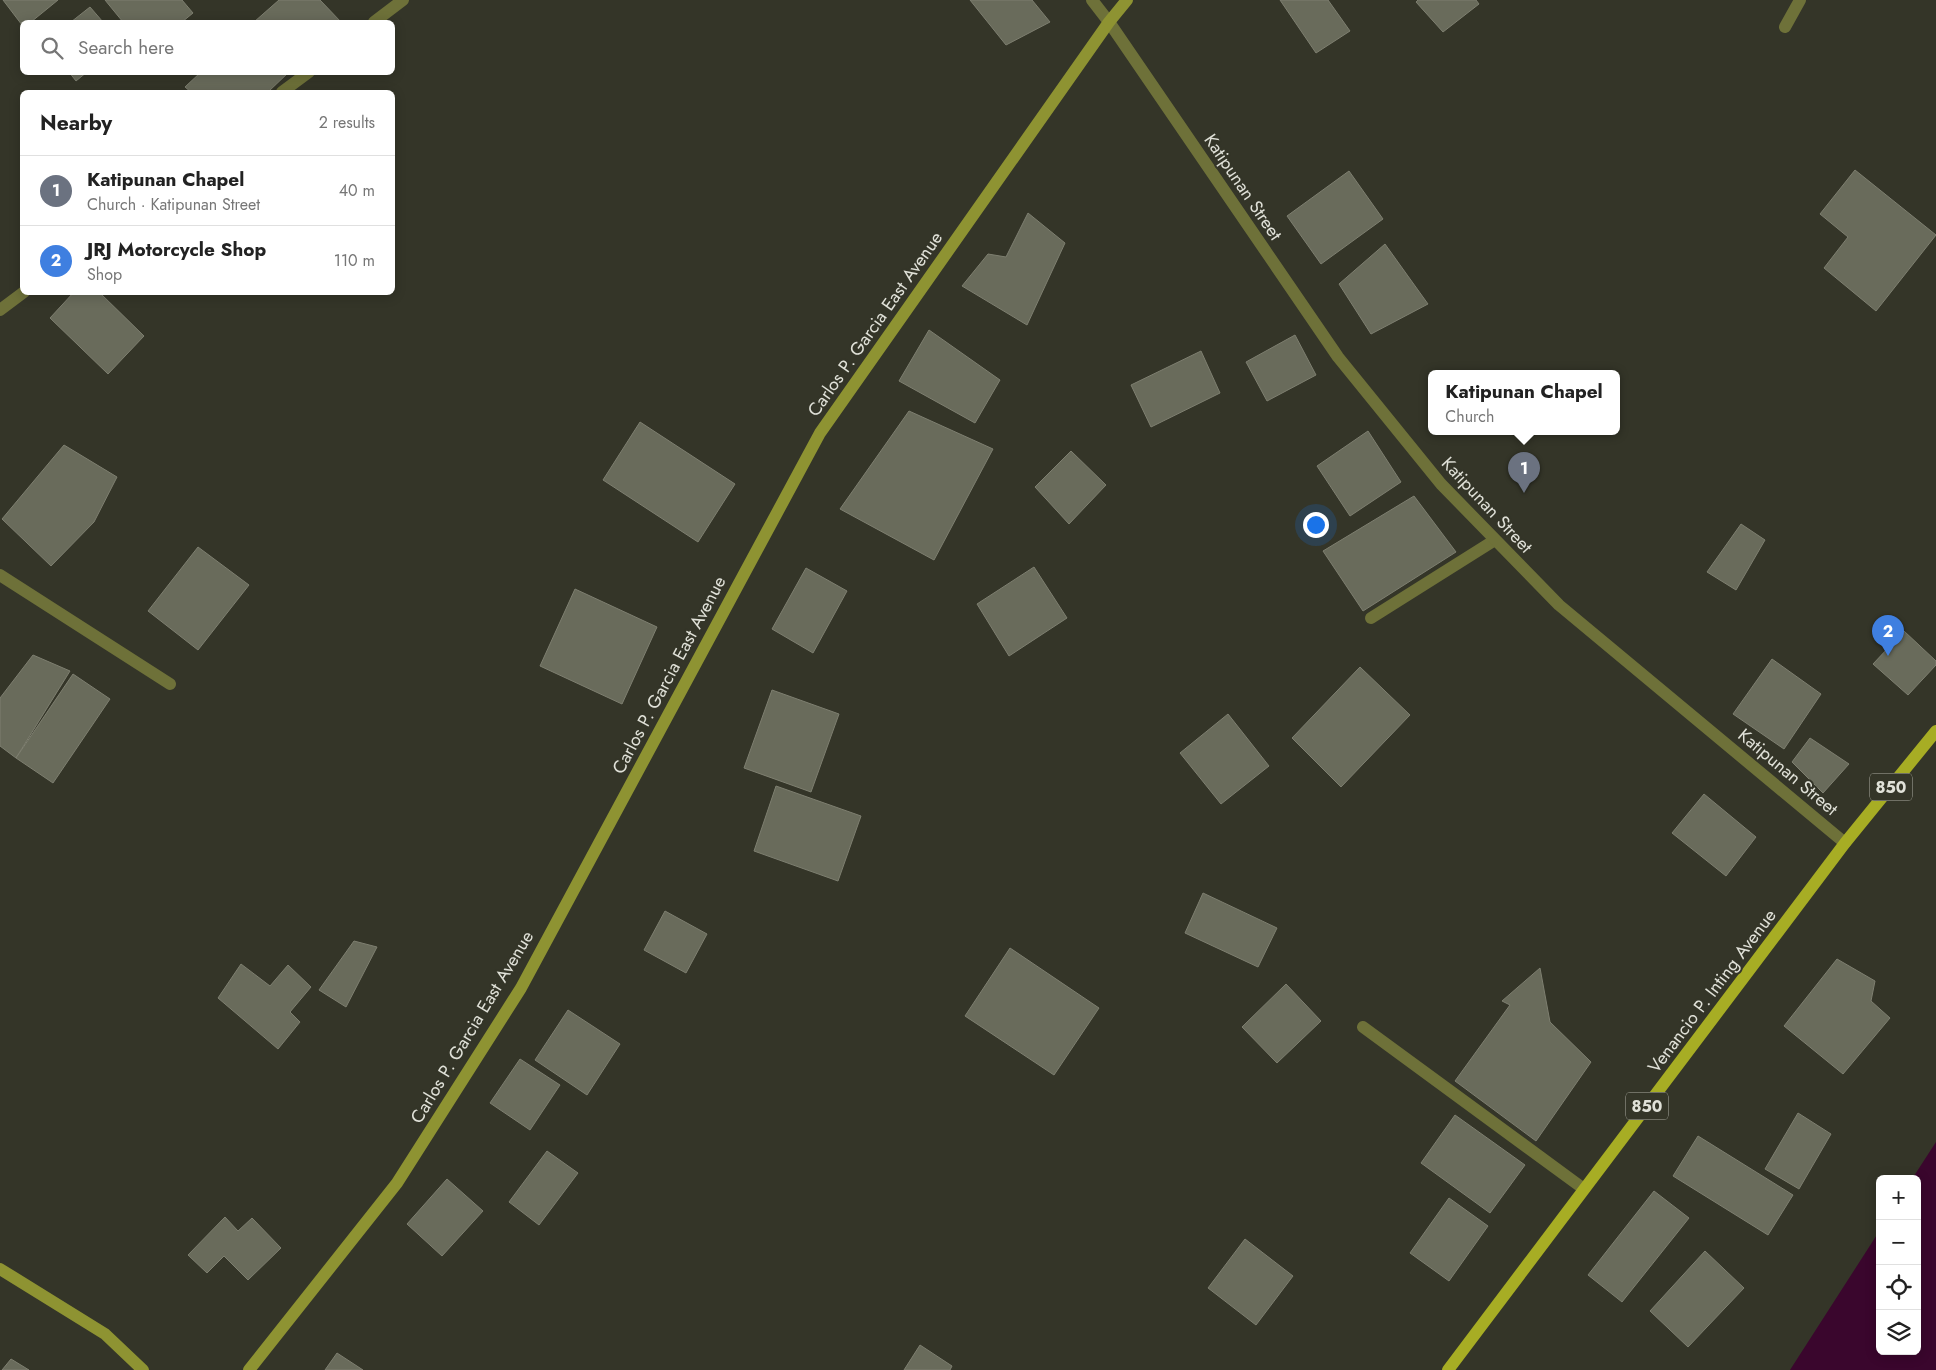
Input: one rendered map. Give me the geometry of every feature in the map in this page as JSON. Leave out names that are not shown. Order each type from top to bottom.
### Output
[{"type":"main road","name":"Carlos P. Garcia East Avenue","points":[[249,1370],[397,1183],[521,988],[820,433],[1109,22],[1127,0]]},
{"type":"main road","name":"Venancio P. Inting Avenue","points":[[1448,1370],[1845,843],[1936,731]]},
{"type":"main road","points":[[0,1269],[104,1334],[143,1370]]},
{"type":"street","points":[[377,20],[403,0]]},
{"type":"street","name":"Katipunan Street","points":[[1092,0],[1109,22],[1338,357],[1441,484],[1559,605],[1845,843]]},
{"type":"street","points":[[1785,27],[1800,0]]},
{"type":"street","points":[[285,90],[305,75]]},
{"type":"street","points":[[0,310],[20,295]]},
{"type":"street","points":[[1371,618],[1495,540]]},
{"type":"street","points":[[0,575],[170,684]]},
{"type":"street","points":[[1363,1027],[1584,1189]]},
{"type":"shaded area","points":[[1936,1142],[1936,1370],[1790,1370],[1876,1236],[1876,1355],[1921,1355],[1921,1175],[1915,1175]]},
{"type":"building","points":[[3,0],[58,0],[33,20],[20,20],[20,22]]},
{"type":"building","points":[[105,0],[182,0],[193,13],[184,20],[121,20]]},
{"type":"building","points":[[279,0],[320,0],[339,20],[256,20]]},
{"type":"building","points":[[970,0],[1032,0],[1050,22],[1006,45]]},
{"type":"building","points":[[1280,0],[1328,0],[1350,31],[1316,53]]},
{"type":"building","points":[[1418,0],[1476,0],[1479,4],[1443,32],[1416,2]]},
{"type":"building","points":[[90,7],[101,20],[74,20]]},
{"type":"building","points":[[71,75],[83,75],[76,81]]},
{"type":"building","points":[[198,75],[286,75],[270,90],[189,90],[185,87]]},
{"type":"building","points":[[1855,170],[1936,235],[1876,311],[1824,268],[1848,237],[1820,214]]},
{"type":"building","points":[[1349,171],[1383,219],[1321,264],[1287,216]]},
{"type":"building","points":[[1028,213],[1065,243],[1027,325],[962,286],[988,254],[1006,257]]},
{"type":"building","points":[[1385,244],[1428,304],[1371,334],[1339,284]]},
{"type":"building","points":[[71,295],[102,295],[144,336],[108,374],[50,318]]},
{"type":"building","points":[[929,330],[1000,380],[975,423],[899,381]]},
{"type":"building","points":[[1295,335],[1316,375],[1267,401],[1246,362]]},
{"type":"building","points":[[1201,351],[1220,393],[1151,427],[1131,385]]},
{"type":"building","points":[[909,411],[993,449],[934,560],[840,509]]},
{"type":"building","points":[[640,422],[735,484],[698,542],[603,480]]},
{"type":"building","points":[[1368,431],[1401,482],[1350,516],[1317,466]]},
{"type":"building","points":[[64,445],[117,477],[94,522],[51,566],[2,519]]},
{"type":"building","points":[[1071,451],[1106,485],[1069,524],[1035,487]]},
{"type":"building","points":[[1414,496],[1456,552],[1363,611],[1323,551]]},
{"type":"building","points":[[1741,524],[1765,540],[1736,590],[1707,572]]},
{"type":"building","points":[[198,547],[249,585],[198,650],[148,611]]},
{"type":"building","points":[[1034,567],[1067,618],[1009,656],[977,604]]},
{"type":"building","points":[[806,568],[847,591],[813,653],[772,629]]},
{"type":"building","points":[[575,589],[657,627],[622,704],[540,666]]},
{"type":"building","points":[[1904,631],[1936,661],[1936,665],[1908,695],[1873,664]]},
{"type":"building","points":[[33,655],[70,671],[16,758],[0,746],[0,698]]},
{"type":"building","points":[[1772,659],[1821,694],[1784,749],[1733,714]]},
{"type":"building","points":[[1360,667],[1410,715],[1341,787],[1292,738]]},
{"type":"building","points":[[73,674],[110,699],[53,783],[16,758]]},
{"type":"building","points":[[772,690],[839,714],[811,792],[744,768]]},
{"type":"building","points":[[1228,714],[1269,766],[1221,804],[1180,753]]},
{"type":"building","points":[[1810,738],[1849,764],[1823,793],[1792,762]]},
{"type":"building","points":[[776,786],[861,816],[838,881],[754,851]]},
{"type":"building","points":[[1704,794],[1756,837],[1726,876],[1672,833]]},
{"type":"building","points":[[1203,893],[1277,928],[1258,967],[1185,933]]},
{"type":"building","points":[[665,911],[707,934],[686,973],[644,950]]},
{"type":"building","points":[[354,941],[377,947],[346,1007],[319,990]]},
{"type":"building","points":[[1010,948],[1099,1008],[1054,1075],[965,1016]]},
{"type":"building","points":[[1837,959],[1875,981],[1871,1001],[1890,1018],[1843,1074],[1784,1026]]},
{"type":"building","points":[[241,964],[270,986],[288,965],[311,987],[290,1012],[300,1022],[278,1049],[218,998]]},
{"type":"building","points":[[1540,968],[1550,1022],[1591,1062],[1536,1141],[1455,1081],[1510,1005],[1502,1001]]},
{"type":"building","points":[[1286,984],[1321,1021],[1277,1063],[1242,1027]]},
{"type":"building","points":[[568,1010],[620,1044],[587,1095],[535,1060]]},
{"type":"building","points":[[520,1059],[560,1085],[530,1130],[490,1103]]},
{"type":"building","points":[[1798,1113],[1831,1134],[1799,1189],[1765,1169]]},
{"type":"building","points":[[1455,1115],[1525,1165],[1490,1213],[1421,1163]]},
{"type":"building","points":[[1698,1136],[1793,1195],[1768,1235],[1673,1176]]},
{"type":"building","points":[[547,1151],[578,1173],[539,1225],[509,1202]]},
{"type":"building","points":[[447,1179],[483,1211],[442,1256],[407,1224]]},
{"type":"building","points":[[1654,1191],[1689,1218],[1622,1302],[1588,1275]]},
{"type":"building","points":[[1449,1198],[1488,1226],[1449,1281],[1410,1253]]},
{"type":"building","points":[[225,1217],[238,1231],[252,1218],[281,1248],[248,1280],[224,1256],[207,1273],[188,1255]]},
{"type":"building","points":[[1245,1239],[1293,1276],[1256,1325],[1208,1288]]},
{"type":"building","points":[[1705,1251],[1744,1288],[1688,1347],[1650,1311]]},
{"type":"building","points":[[920,1345],[952,1366],[950,1370],[904,1370]]},
{"type":"building","points":[[337,1353],[363,1370],[325,1370]]},
{"type":"building","points":[[11,1359],[29,1370],[2,1370]]},
{"type":"place","name":"Katipunan Chapel","points":[[1524,493]]},
{"type":"place","name":"JRJ Motorcycle Shop","points":[[1888,656]]}]
